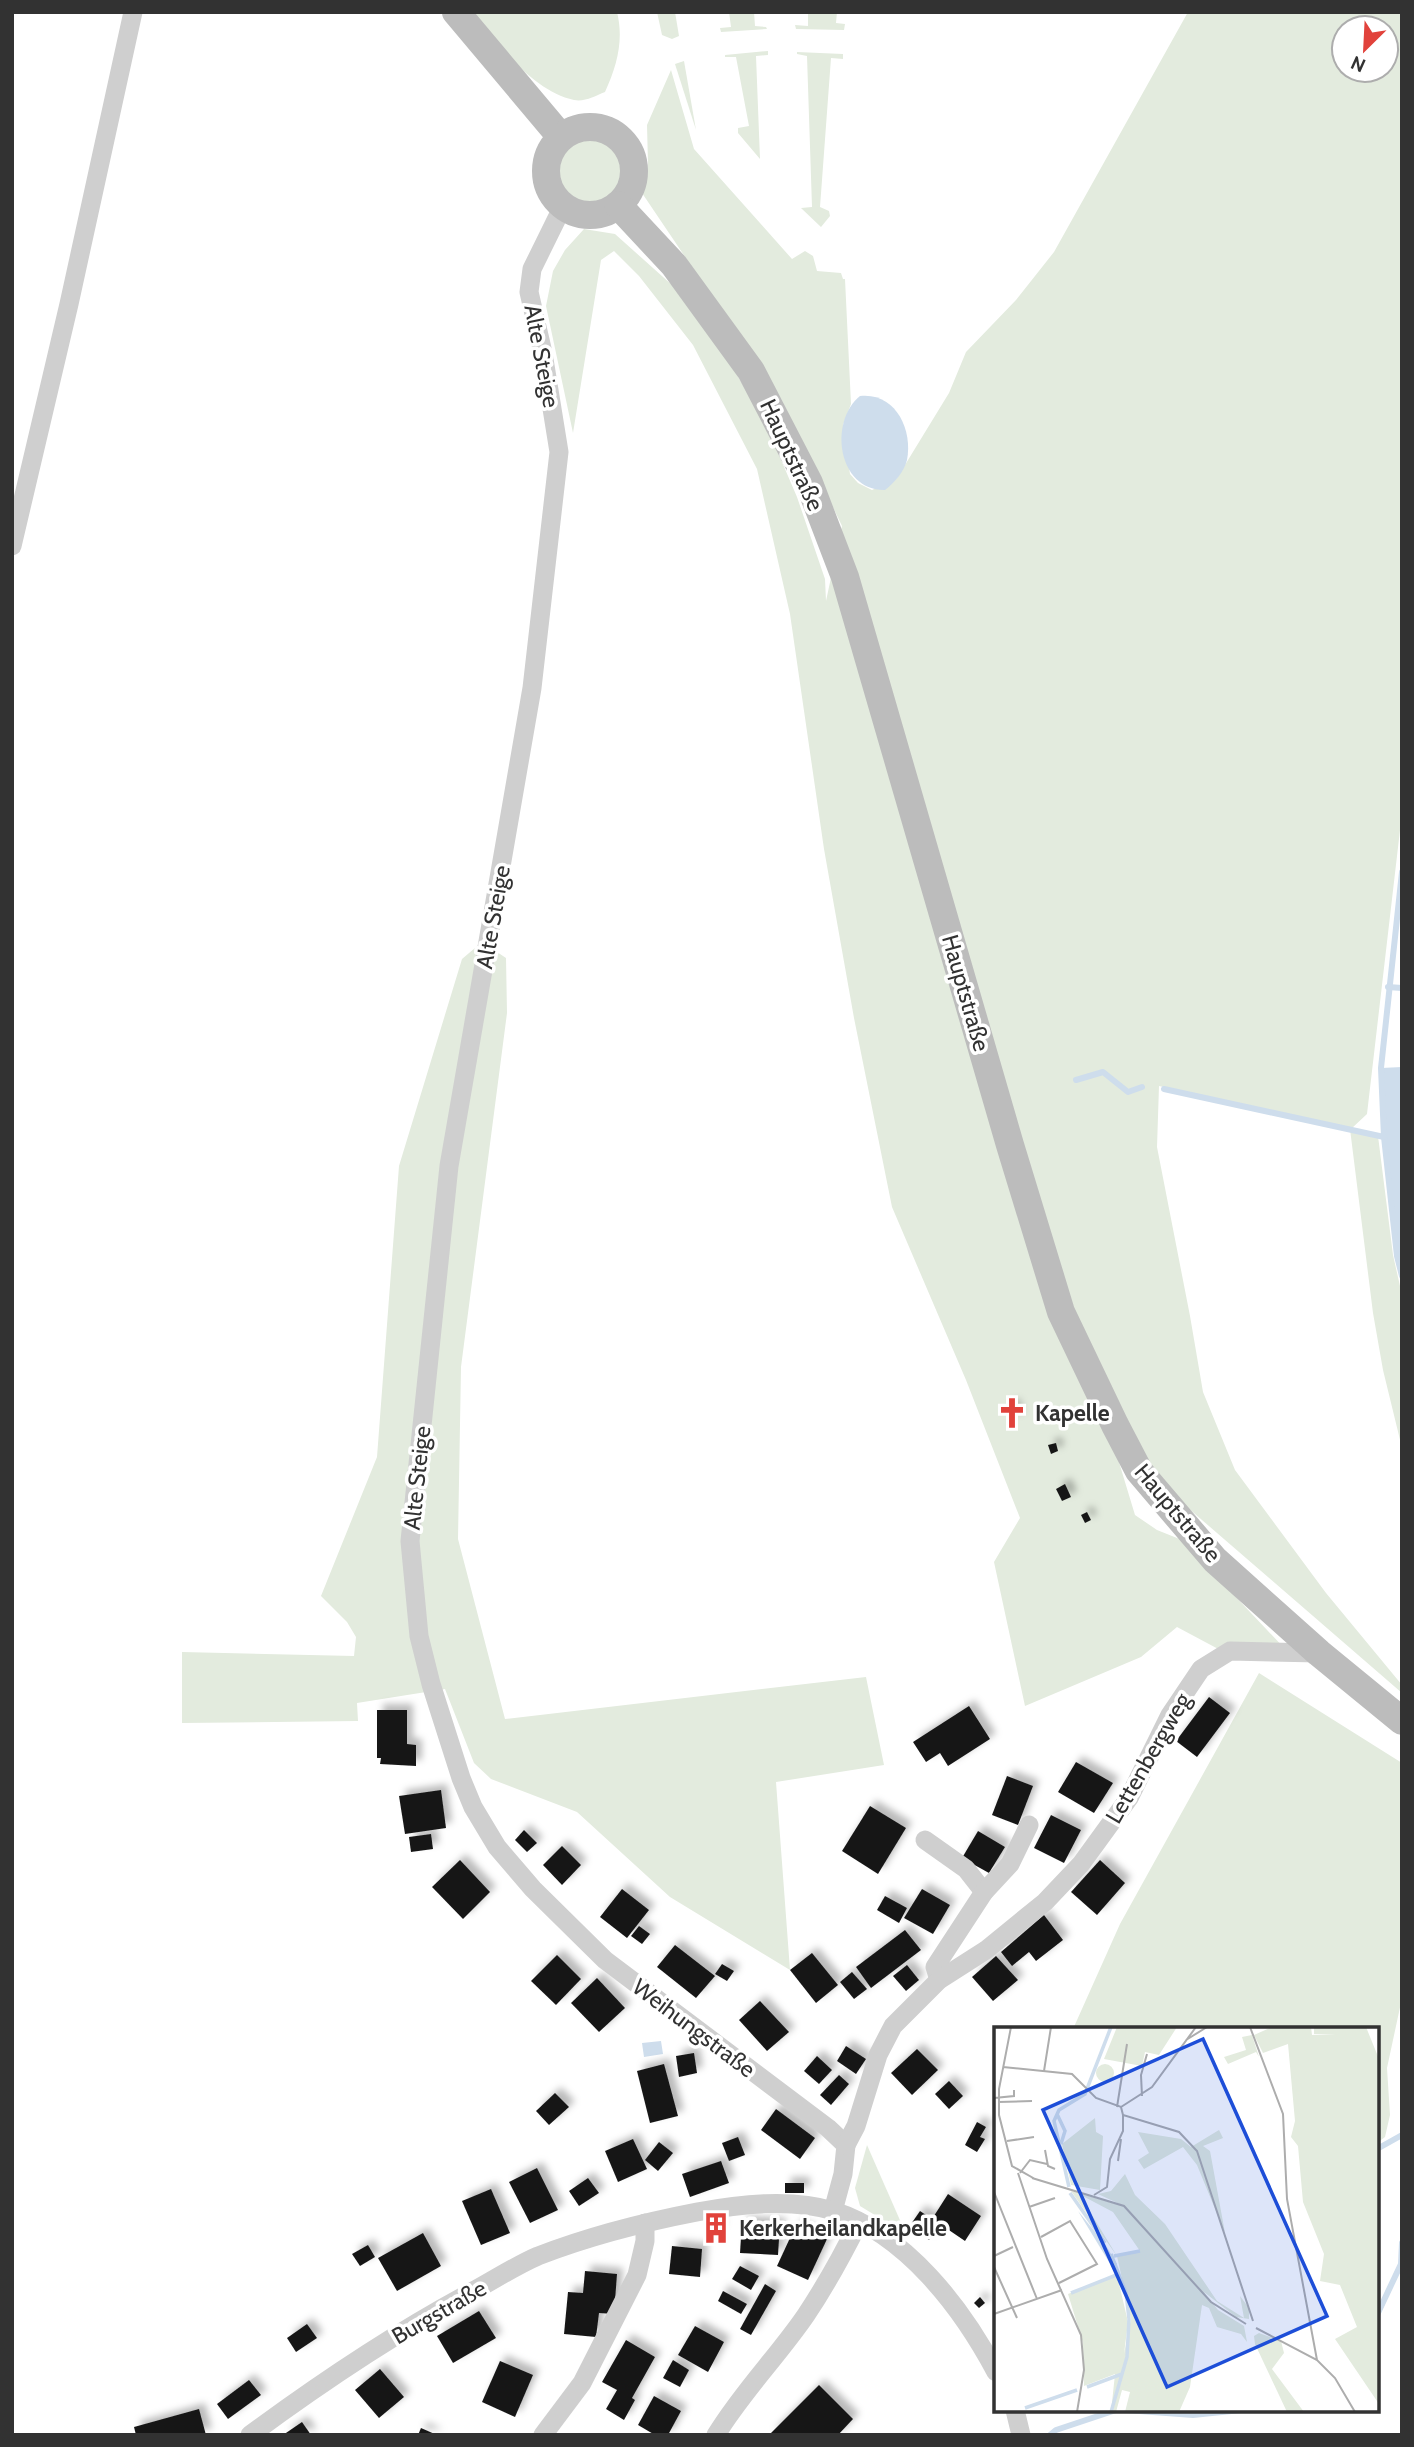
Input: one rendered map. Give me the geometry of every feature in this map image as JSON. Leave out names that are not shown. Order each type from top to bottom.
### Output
[{"type":"main road","points":[[456,12],[561,137]]},
{"type":"main road","points":[[585,126],[603,128],[623,141],[632,156],[634,178],[628,194],[618,205],[605,213],[577,214],[563,206],[551,192],[546,180],[546,166],[550,150],[561,137],[585,126]]},
{"type":"main road","name":"Hauptstraße","points":[[618,205],[674,265],[751,371],[809,483],[845,576],[1061,1312],[1115,1425],[1139,1471],[1199,1545],[1319,1653],[1402,1721]]},
{"type":"street","points":[[12,546],[69,304],[133,12]]},
{"type":"street","name":"Alte Steige","points":[[419,1636],[410,1541],[449,1166],[530,697],[559,452],[543,353],[529,292],[532,269],[563,206]]},
{"type":"street","name":"Weihungstraße","points":[[419,1636],[431,1684],[461,1778],[473,1807],[497,1847],[533,1889],[605,1960],[828,2128],[846,2145]]},
{"type":"street","name":"Lettenbergweg","points":[[846,2145],[856,2126],[878,2055],[893,2026],[939,1980],[986,1950],[1045,1902],[1081,1864],[1129,1798],[1170,1715],[1201,1669],[1230,1651],[1319,1653]]},
{"type":"street","points":[[939,1980],[935,1967],[984,1892],[1010,1864],[1029,1825]]},
{"type":"street","points":[[925,1840],[966,1869],[984,1892]]},
{"type":"street","points":[[846,2145],[843,2174],[833,2211],[859,2222],[898,2247],[925,2271],[955,2307],[994,2369]]},
{"type":"street","name":"Burgstraße","points":[[250,2435],[297,2400],[417,2321],[538,2257],[645,2223],[722,2208],[769,2204],[833,2211]]},
{"type":"street","points":[[716,2435],[732,2407],[805,2316],[842,2257],[859,2222]]},
{"type":"street","points":[[543,2435],[582,2383],[637,2275],[645,2241],[645,2223]]},
{"type":"street","points":[[1015,2412],[1021,2435]]},
{"type":"shaded area","points":[[469,12],[617,12],[620,33],[618,53],[605,92],[574,100],[544,87],[503,51]]},
{"type":"shaded area","points":[[657,12],[675,12],[679,36],[672,39],[662,35]]},
{"type":"shaded area","points":[[729,12],[754,12],[755,26],[767,29],[721,32],[720,28],[731,27]]},
{"type":"shaded area","points":[[808,12],[837,12],[836,23],[845,24],[844,30],[796,29],[795,25],[808,26]]},
{"type":"shaded area","points":[[1188,12],[1402,12],[1402,813],[1367,1114],[1351,1129],[1378,1136],[1393,1255],[1402,1295],[1402,1448],[1383,1370],[1373,1313],[1350,1129],[1159,1086],[1157,1147],[1203,1392],[1235,1470],[1326,1593],[1402,1685],[1402,1693],[1180,1501],[1115,1449],[1135,1515],[1157,1530],[1182,1540],[1287,1651],[1222,1651],[1177,1627],[1141,1657],[1025,1706],[994,1562],[1020,1518],[966,1380],[892,1207],[824,849],[790,614],[757,469],[693,345],[639,276],[614,251],[601,260],[573,433],[546,306],[553,271],[565,250],[584,229],[615,234],[672,285],[734,370],[764,420],[797,497],[825,579],[826,601],[842,526],[781,399],[642,193],[648,164],[647,125],[671,70],[694,149],[792,259],[805,251],[813,256],[817,271],[841,273],[845,279],[851,404],[843,425],[850,474],[858,483],[872,490],[897,478],[949,393],[966,352],[1016,300],[1054,252]]},
{"type":"shaded area","points":[[768,51],[768,55],[756,56],[760,159],[738,133],[738,128],[749,126],[736,57],[725,55]]},
{"type":"shaded area","points":[[797,52],[843,54],[843,59],[831,58],[820,207],[829,211],[830,216],[821,227],[801,208],[812,207],[807,56]]},
{"type":"shaded area","points":[[684,61],[696,130],[675,64]]},
{"type":"shaded area","points":[[590,127],[615,134],[627,146],[634,171],[627,196],[615,208],[590,215],[565,208],[553,196],[546,171],[553,146],[565,134]]},
{"type":"shaded area","points":[[482,942],[506,958],[507,1013],[461,1367],[458,1539],[505,1719],[866,1677],[884,1765],[776,1782],[790,1970],[670,1897],[577,1812],[491,1779],[474,1763],[445,1689],[357,1703],[358,1721],[182,1723],[182,1652],[354,1656],[356,1637],[347,1622],[321,1596],[377,1457],[399,1166],[462,959]]},
{"type":"shaded area","points":[[1259,1673],[1402,1763],[1402,1998],[1387,2068],[1390,2115],[1385,2137],[1379,2142],[1379,2027],[1074,2027],[1120,1924]]},
{"type":"shaded area","points":[[867,2145],[906,2234],[860,2206],[855,2188]]},
{"type":"water","points":[[860,396],[872,396],[892,406],[904,425],[907,436],[906,464],[885,490],[869,487],[857,479],[848,468],[843,453],[841,437],[844,422],[850,408]]},
{"type":"water","points":[[1402,1067],[1402,1276],[1390,1198],[1381,1068]]},
{"type":"water","points":[[661,2041],[663,2054],[644,2057],[642,2043]]},
{"type":"building","name":"Kapelle","points":[[1014,1405],[1017,1418],[1010,1420],[1006,1407]]},
{"type":"building","points":[[1056,1443],[1058,1451],[1051,1454],[1048,1445]]},
{"type":"building","points":[[1065,1484],[1071,1497],[1062,1501],[1056,1489]]},
{"type":"building","points":[[1087,1512],[1091,1520],[1085,1523],[1081,1515]]},
{"type":"building","points":[[1209,1697],[1230,1713],[1197,1757],[1176,1741]]},
{"type":"building","points":[[969,1706],[990,1739],[948,1766],[940,1753],[926,1762],[913,1742]]},
{"type":"building","points":[[377,1710],[407,1710],[407,1744],[416,1745],[416,1766],[380,1764],[381,1758],[377,1758]]},
{"type":"building","points":[[1076,1762],[1113,1783],[1094,1813],[1058,1792]]},
{"type":"building","points":[[1007,1776],[1033,1786],[1018,1825],[992,1815]]},
{"type":"building","points":[[441,1790],[446,1828],[405,1834],[399,1796]]},
{"type":"building","points":[[870,1806],[906,1828],[878,1874],[842,1851]]},
{"type":"building","points":[[1051,1815],[1081,1830],[1064,1863],[1034,1848]]},
{"type":"building","points":[[524,1830],[537,1843],[527,1852],[515,1840]]},
{"type":"building","points":[[978,1831],[1005,1847],[989,1873],[962,1858]]},
{"type":"building","points":[[431,1834],[433,1849],[411,1852],[409,1837]]},
{"type":"building","points":[[562,1846],[581,1865],[562,1885],[543,1865]]},
{"type":"building","points":[[460,1860],[490,1892],[463,1919],[432,1887]]},
{"type":"building","points":[[1100,1860],[1125,1883],[1097,1915],[1071,1892]]},
{"type":"building","points":[[622,1889],[649,1910],[627,1938],[600,1917]]},
{"type":"building","points":[[922,1889],[950,1905],[933,1934],[904,1918]]},
{"type":"building","points":[[885,1896],[907,1908],[899,1923],[877,1910]]},
{"type":"building","points":[[1044,1915],[1063,1940],[1036,1961],[1029,1952],[1012,1966],[1001,1952]]},
{"type":"building","points":[[639,1926],[650,1934],[642,1944],[631,1936]]},
{"type":"building","points":[[905,1930],[921,1950],[871,1988],[856,1967]]},
{"type":"building","points":[[675,1945],[715,1976],[696,1998],[657,1967]]},
{"type":"building","points":[[812,1953],[838,1985],[816,2003],[790,1970]]},
{"type":"building","points":[[557,1955],[581,1979],[556,2005],[531,1981]]},
{"type":"building","points":[[996,1956],[1018,1980],[993,2001],[972,1977]]},
{"type":"building","points":[[722,1964],[734,1971],[727,1981],[715,1974]]},
{"type":"building","points":[[907,1965],[919,1980],[906,1991],[893,1976]]},
{"type":"building","points":[[852,1972],[867,1989],[854,1999],[840,1982]]},
{"type":"building","points":[[597,1978],[625,2008],[599,2032],[571,2003]]},
{"type":"building","points":[[760,2001],[789,2032],[767,2051],[739,2020]]},
{"type":"building","points":[[846,2046],[866,2059],[856,2074],[837,2061]]},
{"type":"building","points":[[917,2049],[938,2070],[912,2095],[891,2073]]},
{"type":"building","points":[[694,2053],[697,2073],[679,2077],[676,2056]]},
{"type":"building","points":[[817,2056],[832,2070],[819,2084],[804,2071]]},
{"type":"building","points":[[664,2064],[678,2116],[650,2123],[637,2071]]},
{"type":"building","points":[[839,2075],[849,2084],[831,2105],[820,2095]]},
{"type":"building","points":[[949,2081],[963,2096],[949,2109],[935,2094]]},
{"type":"building","points":[[555,2093],[569,2107],[549,2125],[536,2111]]},
{"type":"building","points":[[776,2109],[815,2138],[800,2159],[761,2130]]},
{"type":"building","points":[[977,2122],[986,2127],[980,2137],[985,2139],[977,2152],[965,2145]]},
{"type":"building","points":[[738,2137],[745,2155],[729,2161],[722,2143]]},
{"type":"building","points":[[633,2139],[647,2169],[618,2182],[605,2151]]},
{"type":"building","points":[[659,2142],[673,2153],[658,2171],[645,2160]]},
{"type":"building","points":[[721,2161],[729,2183],[690,2197],[682,2174]]},
{"type":"building","points":[[537,2168],[558,2210],[530,2223],[509,2182]]},
{"type":"building","points":[[588,2178],[599,2193],[579,2206],[569,2191]]},
{"type":"building","points":[[785,2183],[804,2183],[804,2193],[785,2193]]},
{"type":"building","points":[[491,2189],[510,2233],[481,2245],[462,2201]]},
{"type":"building","points":[[948,2194],[981,2216],[965,2241],[940,2224],[929,2240],[909,2227],[920,2211],[932,2219]]},
{"type":"building","points":[[742,2222],[780,2224],[778,2255],[740,2253]]},
{"type":"building","name":"Kerkerheilandkapelle","points":[[719,2224],[719,2231],[712,2231],[712,2225]]},
{"type":"building","points":[[796,2225],[827,2239],[808,2280],[777,2266]]},
{"type":"building","points":[[423,2233],[441,2266],[397,2291],[378,2258]]},
{"type":"building","points":[[368,2245],[375,2257],[360,2266],[352,2254]]},
{"type":"building","points":[[672,2246],[702,2249],[700,2277],[669,2274]]},
{"type":"building","points":[[740,2266],[759,2276],[751,2290],[732,2279]]},
{"type":"building","points":[[585,2271],[617,2274],[614,2314],[599,2313],[596,2337],[564,2334],[568,2292],[583,2293]]},
{"type":"building","points":[[765,2284],[776,2291],[751,2335],[740,2329]]},
{"type":"building","points":[[723,2291],[747,2304],[741,2314],[718,2301]]},
{"type":"building","points":[[980,2297],[985,2303],[979,2308],[974,2303]]},
{"type":"building","points":[[479,2311],[496,2338],[453,2363],[437,2336]]},
{"type":"building","points":[[307,2324],[317,2338],[296,2352],[287,2338]]},
{"type":"building","points":[[695,2326],[724,2342],[708,2372],[678,2355]]},
{"type":"building","points":[[626,2340],[655,2357],[632,2398],[635,2400],[624,2420],[606,2409],[617,2390],[602,2382]]},
{"type":"building","points":[[673,2360],[689,2370],[680,2387],[663,2378]]},
{"type":"building","points":[[500,2361],[533,2375],[515,2417],[482,2402]]},
{"type":"building","points":[[380,2369],[404,2397],[379,2418],[355,2390]]},
{"type":"building","points":[[249,2380],[261,2395],[228,2419],[217,2404]]},
{"type":"building","points":[[819,2385],[853,2419],[838,2435],[769,2435]]},
{"type":"building","points":[[654,2396],[681,2411],[668,2435],[655,2435],[638,2425]]},
{"type":"building","points":[[199,2409],[206,2435],[136,2435],[134,2427]]},
{"type":"building","points":[[302,2422],[311,2435],[283,2435]]},
{"type":"building","points":[[421,2428],[437,2435],[418,2435]]},
{"type":"waterway","points":[[1402,872],[1381,1068],[1384,1137],[1397,1256],[1402,1276]]},
{"type":"waterway","points":[[1388,987],[1402,988]]},
{"type":"waterway","points":[[1076,1080],[1103,1072],[1128,1092],[1142,1087]]},
{"type":"waterway","points":[[1164,1089],[1384,1137]]},
{"type":"waterway","points":[[1379,2148],[1402,2135]]},
{"type":"waterway","points":[[1379,2311],[1401,2264],[1402,2243]]},
{"type":"waterway","points":[[1050,2435],[1056,2430],[1110,2412]]},
{"type":"waterway","points":[[1153,2412],[1193,2415],[1222,2412]]},
{"type":"place","name":"Kapelle","points":[[1012,1413]]},
{"type":"place","name":"Kerkerheilandkapelle","points":[[716,2228]]}]
